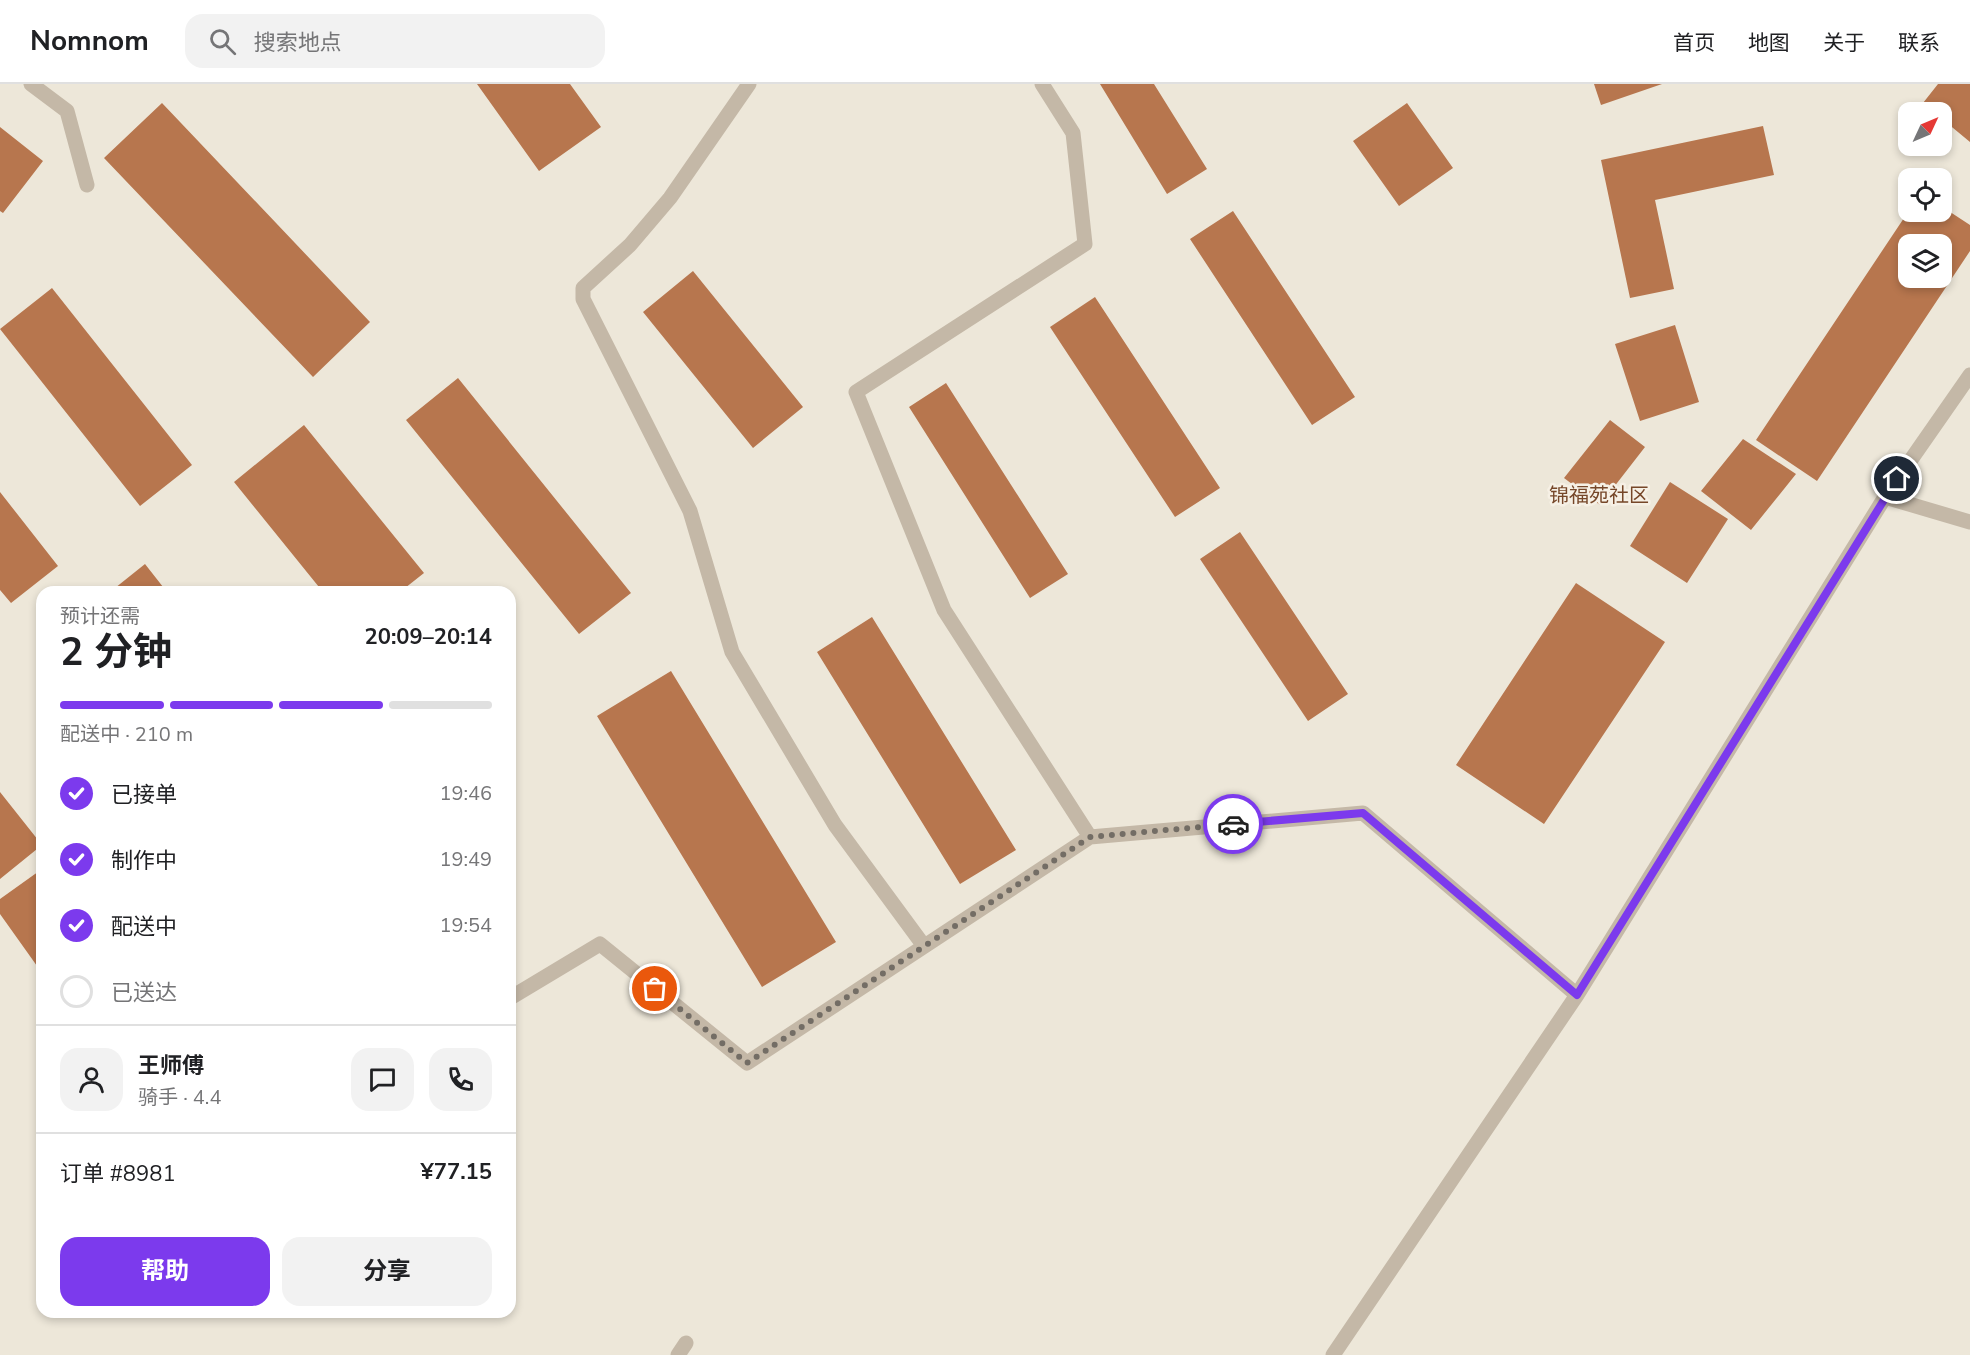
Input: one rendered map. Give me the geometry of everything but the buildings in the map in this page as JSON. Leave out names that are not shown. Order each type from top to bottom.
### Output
[{"type":"street","points":[[31,84],[67,111],[87,185]]},
{"type":"street","points":[[749,84],[670,198],[630,245],[583,288],[583,299],[690,511],[732,652],[835,825],[924,946]]},
{"type":"street","points":[[1042,84],[1073,133],[1085,244],[856,392],[945,610],[1090,837]]},
{"type":"street","points":[[1333,1355],[1577,995],[1885,497],[1970,375]]},
{"type":"street","points":[[1885,497],[1970,522]]},
{"type":"street","points":[[516,994],[600,944],[747,1063],[1090,837],[1363,813],[1577,995]]},
{"type":"way so far","points":[[655,989],[747,1063],[1090,837],[1233,824]]},
{"type":"district","name":"锦福苑社区","points":[[1599,495]]},
{"type":"route","points":[[1233,824],[1363,813],[1577,995],[1897,479]]}]
